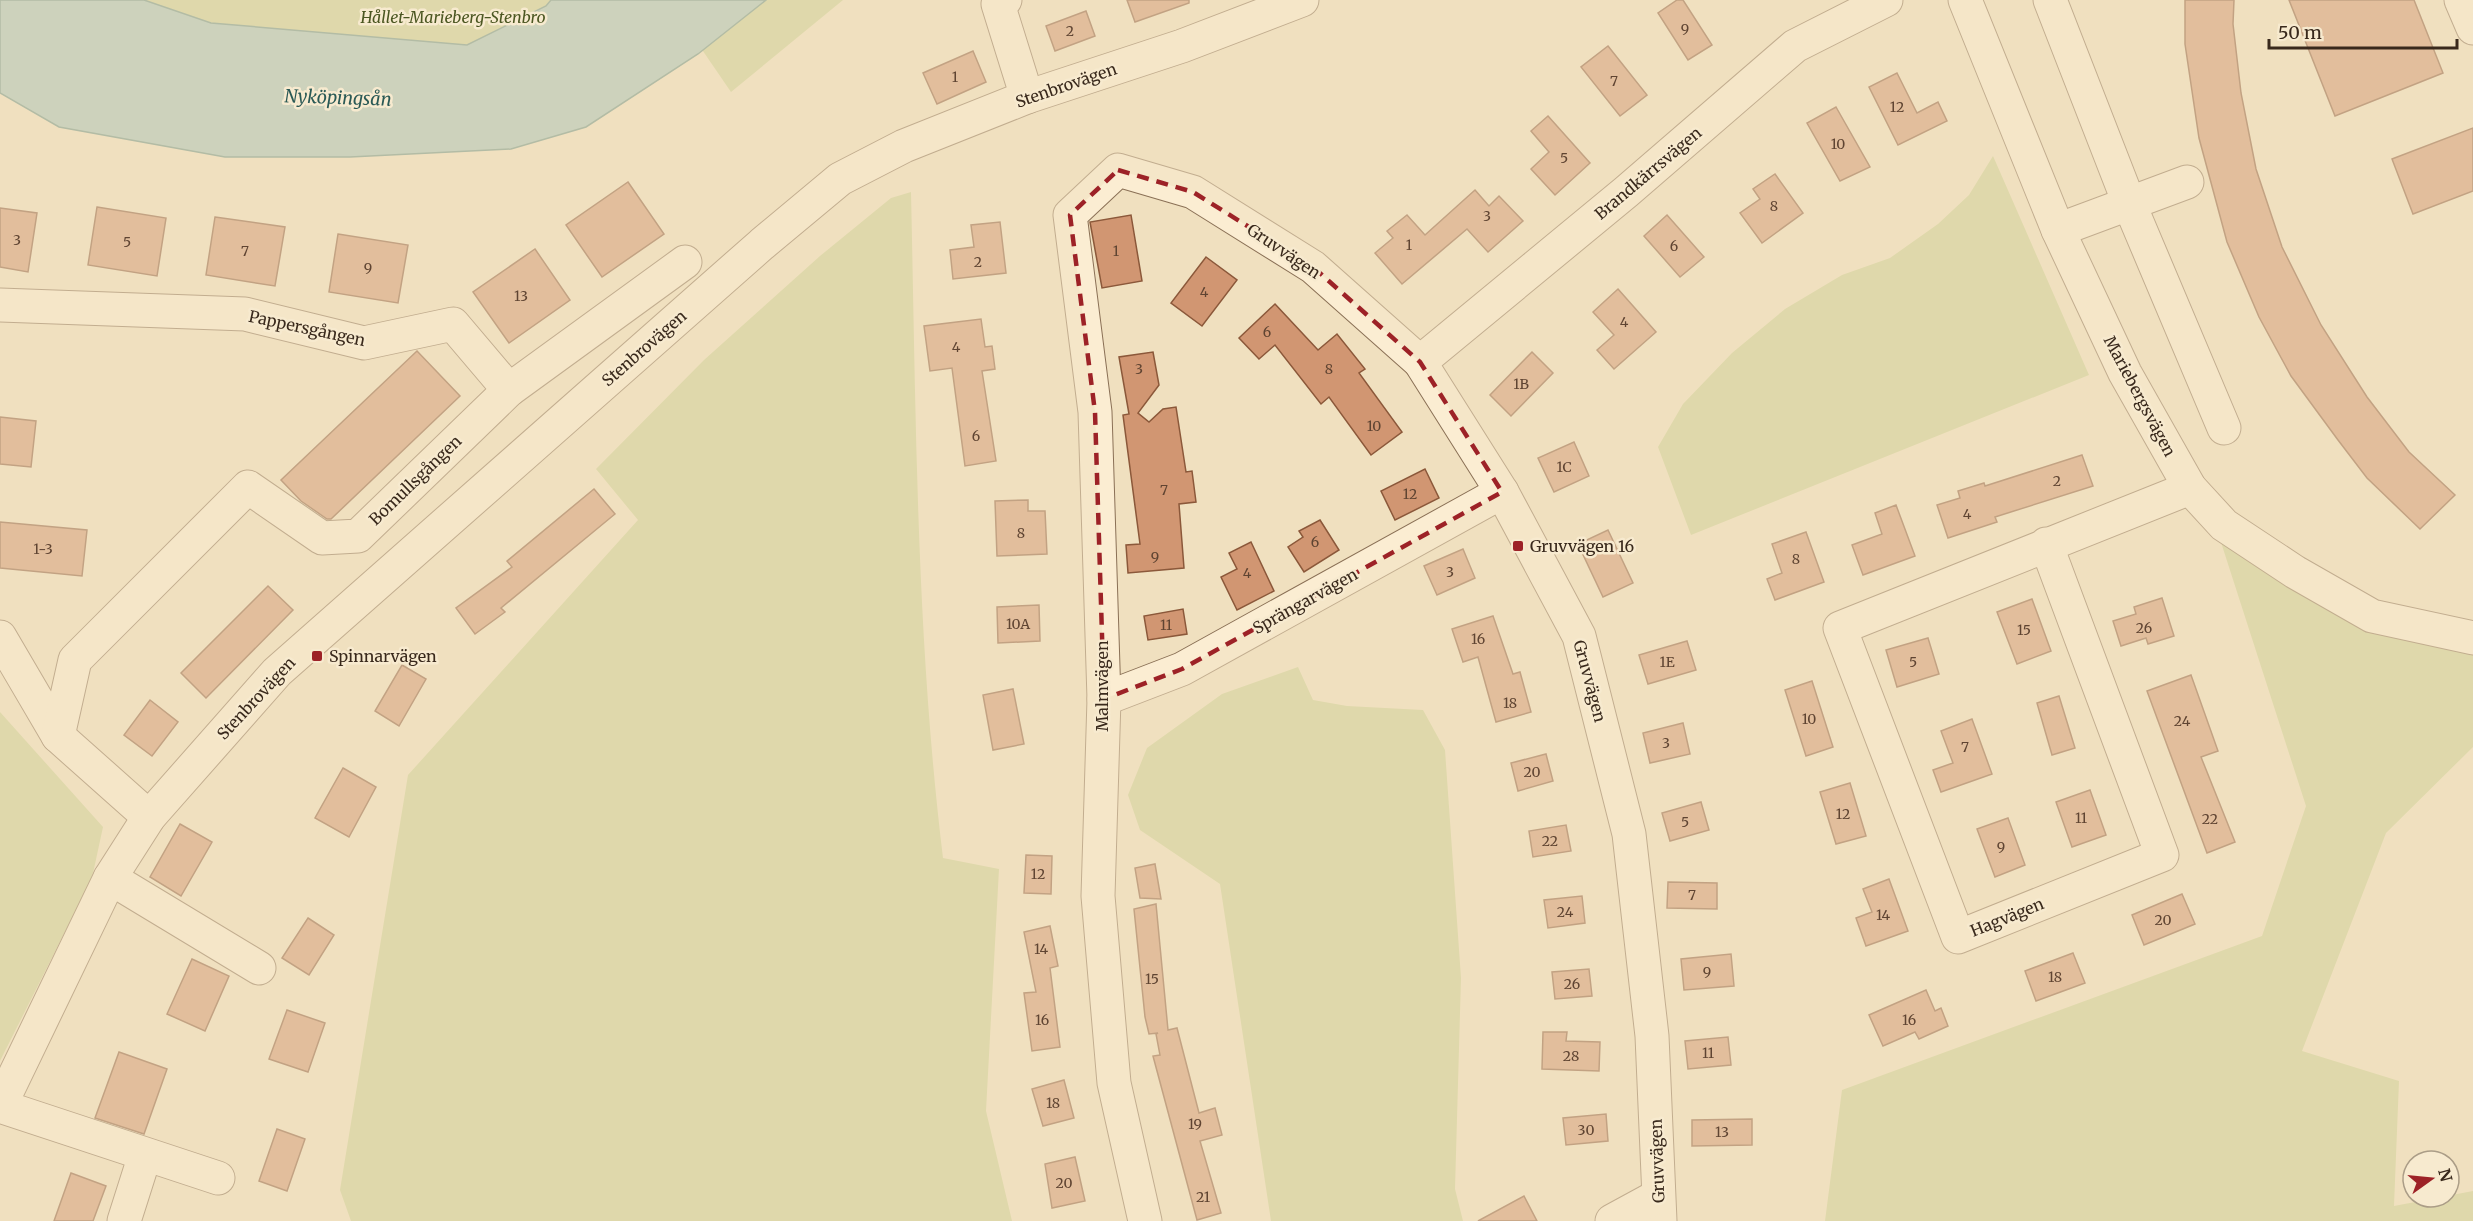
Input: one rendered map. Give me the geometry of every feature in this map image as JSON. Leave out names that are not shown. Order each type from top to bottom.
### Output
[{"type":"street","points":[[1005,0],[998,4],[1027,97]]},
{"type":"street","name":"Stenbrovägen","points":[[0,1106],[110,878],[149,817],[278,672],[745,259],[840,179],[904,146],[1027,97],[1182,46],[1302,0]]},
{"type":"street","name":"Brandkärrsvägen","points":[[1420,362],[1617,200],[1795,46],[1886,0]]},
{"type":"street","name":"Mariebergsvägen","points":[[1965,0],[2058,230],[2125,373],[2190,488],[2224,525],[2295,572],[2372,616],[2473,638]]},
{"type":"street","points":[[2050,0],[2129,203],[2224,428]]},
{"type":"street","points":[[2461,0],[2473,28]]},
{"type":"street","name":"Gruvvägen","points":[[1118,170],[1193,192],[1313,267],[1420,362],[1502,492],[1579,636],[1629,834],[1652,1035],[1659,1208]]},
{"type":"street","name":"Malmvägen","points":[[1118,170],[1070,215],[1095,412],[1104,699],[1099,908],[1114,1083],[1145,1221]]},
{"type":"street","points":[[2058,230],[2187,182]]},
{"type":"street","name":"Bomullsgången","points":[[58,736],[75,660],[249,487],[322,538],[358,536],[509,390],[685,262]]},
{"type":"street","name":"Pappersgången","points":[[0,305],[245,314],[364,343],[453,324],[509,390]]},
{"type":"street","name":"Hagvägen","points":[[2046,544],[2162,855],[1958,937],[1840,628],[2046,544],[2190,488]]},
{"type":"street","name":"Sprängarvägen","points":[[1104,699],[1182,669],[1502,492]]},
{"type":"street","points":[[0,637],[58,736],[149,817]]},
{"type":"street","points":[[110,878],[259,968]]},
{"type":"street","points":[[0,1106],[218,1178]]},
{"type":"street","points":[[124,1221],[145,1155]]},
{"type":"street","points":[[1611,1221],[1659,1208]]},
{"type":"highlighted area","points":[[1118,170],[1193,192],[1313,267],[1420,362],[1502,492],[1182,669],[1104,699],[1095,412],[1070,215]]},
{"type":"green space","name":"Hållet-Marieberg-Stenbro","points":[[144,0],[551,0],[546,6],[467,45],[211,23]]},
{"type":"green space","points":[[668,0],[843,0],[731,92]]},
{"type":"green space","points":[[1993,156],[2089,375],[1691,535],[1658,447],[1683,404],[1732,353],[1785,309],[1842,275],[1890,258],[1938,224],[1969,195]]},
{"type":"green space","points":[[911,192],[922,609],[934,775],[943,858],[999,869],[986,1111],[1012,1221],[351,1221],[340,1190],[408,775],[638,520],[596,469],[704,360],[820,256],[891,198]]},
{"type":"green space","points":[[2218,533],[2473,653],[2473,747],[2386,833],[2302,1051],[2399,1081],[2394,1206],[2401,1205],[2401,1209],[2461,1209],[2461,1193],[2473,1191],[2473,1221],[1825,1221],[1842,1090],[2262,936],[2306,806]]},
{"type":"green space","points":[[1298,667],[1313,700],[1347,706],[1423,710],[1445,750],[1461,978],[1455,1189],[1463,1221],[1271,1221],[1220,884],[1140,830],[1128,795],[1147,748],[1222,694]]},
{"type":"green space","points":[[0,712],[103,827],[92,878],[0,1061]]},
{"type":"water","name":"Nyköpingsån","points":[[0,0],[144,0],[211,23],[467,45],[546,6],[551,0],[766,0],[698,54],[586,127],[511,149],[350,157],[225,157],[59,127],[0,93]]},
{"type":"building","points":[[1127,0],[1189,0],[1189,3],[1135,22]]},
{"type":"building","points":[[1677,0],[1683,0],[1712,45],[1688,60],[1658,13]]},
{"type":"building","points":[[2185,0],[2234,0],[2233,24],[2241,93],[2256,169],[2282,247],[2321,325],[2367,397],[2409,452],[2455,495],[2420,529],[2367,478],[2338,440],[2291,376],[2259,317],[2227,242],[2199,138],[2185,44]]},
{"type":"building","points":[[2289,0],[2414,0],[2443,73],[2335,116]]},
{"type":"building","points":[[1086,11],[1095,36],[1055,51],[1046,26]]},
{"type":"building","points":[[1608,46],[1647,95],[1620,116],[1581,67]]},
{"type":"building","points":[[973,51],[986,82],[937,104],[923,73]]},
{"type":"building","points":[[1897,73],[1917,113],[1938,102],[1947,121],[1898,145],[1869,87]]},
{"type":"building","points":[[1836,107],[1870,167],[1840,181],[1807,123]]},
{"type":"building","points":[[1548,116],[1590,163],[1555,195],[1531,169],[1549,152],[1531,131]]},
{"type":"building","points":[[2473,128],[2473,191],[2413,214],[2392,159]]},
{"type":"building","points":[[1775,174],[1803,213],[1762,243],[1740,213],[1760,199],[1753,189]]},
{"type":"building","points":[[628,182],[664,234],[602,277],[566,225]]},
{"type":"building","points":[[1475,190],[1489,206],[1499,196],[1523,221],[1488,252],[1467,229],[1402,284],[1375,253],[1393,238],[1387,231],[1407,215],[1425,235]]},
{"type":"building","points":[[97,207],[166,218],[157,276],[88,265]]},
{"type":"building","points":[[0,208],[37,213],[28,272],[0,267]]},
{"type":"building","points":[[1131,215],[1142,281],[1102,288],[1090,222]]},
{"type":"building","points":[[1667,215],[1704,257],[1680,277],[1644,236]]},
{"type":"building","points":[[215,217],[285,227],[275,286],[206,275]]},
{"type":"building","points":[[1000,222],[1006,273],[953,279],[950,250],[974,247],[971,225]]},
{"type":"building","points":[[338,234],[408,245],[398,303],[329,292]]},
{"type":"building","points":[[535,249],[570,300],[509,343],[473,292]]},
{"type":"building","points":[[1206,257],[1237,280],[1202,326],[1171,303]]},
{"type":"building","points":[[1618,289],[1656,332],[1614,369],[1597,350],[1614,335],[1593,312]]},
{"type":"building","points":[[1275,304],[1318,350],[1337,334],[1365,369],[1359,373],[1402,432],[1371,455],[1329,397],[1321,404],[1275,345],[1259,359],[1239,338]]},
{"type":"building","points":[[981,319],[985,347],[992,346],[995,369],[982,371],[996,461],[965,466],[952,368],[930,371],[924,326]]},
{"type":"building","points":[[417,351],[460,396],[331,519],[327,519],[301,501],[281,480]]},
{"type":"building","points":[[1153,352],[1159,385],[1138,413],[1149,422],[1163,409],[1176,407],[1186,472],[1192,471],[1196,502],[1179,504],[1184,568],[1128,573],[1126,545],[1140,544],[1123,415],[1129,414],[1119,357]]},
{"type":"building","points":[[1532,352],[1553,373],[1511,416],[1490,395]]},
{"type":"building","points":[[0,417],[36,421],[31,467],[0,464]]},
{"type":"building","points":[[1574,442],[1589,476],[1554,492],[1538,458]]},
{"type":"building","points":[[2082,455],[2093,486],[1995,517],[1997,522],[1948,538],[1937,505],[1960,498],[1958,491],[1984,483],[1985,486]]},
{"type":"building","points":[[1425,469],[1439,498],[1395,520],[1381,491]]},
{"type":"building","points":[[594,489],[615,514],[501,608],[505,612],[475,634],[456,608],[512,567],[507,561]]},
{"type":"building","points":[[1028,500],[1028,511],[1045,511],[1047,554],[997,556],[995,501]]},
{"type":"building","points":[[1896,505],[1915,556],[1863,575],[1852,545],[1882,534],[1875,513]]},
{"type":"building","points":[[1320,520],[1339,550],[1304,572],[1288,547],[1303,537],[1299,531]]},
{"type":"building","points":[[0,522],[87,530],[82,576],[0,568]]},
{"type":"building","points":[[1608,530],[1633,583],[1603,597],[1578,544]]},
{"type":"building","points":[[1806,532],[1824,582],[1775,600],[1767,579],[1782,573],[1772,544]]},
{"type":"building","points":[[1251,542],[1274,591],[1237,610],[1221,577],[1237,569],[1229,553]]},
{"type":"building","points":[[1463,549],[1475,578],[1437,595],[1424,566]]},
{"type":"building","points":[[268,586],[293,610],[206,698],[181,673]]},
{"type":"building","points":[[2162,598],[2174,636],[2148,644],[2146,638],[2121,646],[2113,621],[2136,614],[2134,607]]},
{"type":"building","points":[[2032,599],[2051,651],[2017,664],[1997,612]]},
{"type":"building","points":[[1039,605],[1040,641],[998,643],[997,607]]},
{"type":"building","points":[[1183,609],[1187,634],[1148,640],[1144,616]]},
{"type":"building","points":[[1493,616],[1513,674],[1520,672],[1531,712],[1496,722],[1478,657],[1463,662],[1452,629]]},
{"type":"building","points":[[1928,638],[1939,674],[1897,687],[1886,650]]},
{"type":"building","points":[[1687,641],[1696,670],[1648,684],[1639,655]]},
{"type":"building","points":[[402,665],[426,679],[399,726],[375,711]]},
{"type":"building","points":[[2191,675],[2218,751],[2201,757],[2235,842],[2207,853],[2147,691]]},
{"type":"building","points":[[1812,681],[1833,747],[1806,756],[1785,690]]},
{"type":"building","points":[[1013,689],[1024,744],[993,750],[983,695]]},
{"type":"building","points":[[2059,696],[2075,748],[2052,755],[2037,703]]},
{"type":"building","points":[[150,700],[178,722],[152,756],[124,735]]},
{"type":"building","points":[[1972,719],[1992,774],[1941,792],[1933,770],[1953,763],[1941,731]]},
{"type":"building","points":[[1683,723],[1690,754],[1650,763],[1643,733]]},
{"type":"building","points":[[1546,754],[1553,781],[1518,791],[1511,763]]},
{"type":"building","points":[[343,768],[376,787],[349,837],[315,818]]},
{"type":"building","points":[[1850,783],[1866,836],[1836,844],[1820,792]]},
{"type":"building","points":[[2090,790],[2106,835],[2072,847],[2056,802]]},
{"type":"building","points":[[1701,802],[1709,830],[1670,841],[1662,813]]},
{"type":"building","points":[[2008,818],[2025,865],[1995,877],[1977,829]]},
{"type":"building","points":[[180,824],[212,842],[181,896],[150,877]]},
{"type":"building","points":[[1566,825],[1571,851],[1533,857],[1529,831]]},
{"type":"building","points":[[1026,855],[1052,856],[1051,894],[1024,893]]},
{"type":"building","points":[[1155,864],[1161,899],[1140,898],[1135,868]]},
{"type":"building","points":[[1889,879],[1908,931],[1866,946],[1856,918],[1872,912],[1863,889]]},
{"type":"building","points":[[1668,882],[1717,883],[1717,909],[1667,908]]},
{"type":"building","points":[[2182,894],[2195,924],[2144,945],[2132,915]]},
{"type":"building","points":[[1582,896],[1585,923],[1548,928],[1544,900]]},
{"type":"building","points":[[1156,904],[1168,1030],[1177,1028],[1199,1113],[1215,1108],[1222,1135],[1200,1141],[1221,1213],[1197,1220],[1153,1056],[1160,1055],[1156,1034],[1158,1033],[1149,1034],[1145,1017],[1134,909]]},
{"type":"building","points":[[308,918],[334,935],[309,975],[282,958]]},
{"type":"building","points":[[1050,926],[1058,966],[1050,968],[1060,1047],[1032,1051],[1024,993],[1036,992],[1024,932]]},
{"type":"building","points":[[2073,953],[2085,983],[2036,1001],[2025,971]]},
{"type":"building","points":[[1731,954],[1734,986],[1684,990],[1681,959]]},
{"type":"building","points":[[192,959],[229,976],[205,1031],[167,1014]]},
{"type":"building","points":[[1589,969],[1592,996],[1555,999],[1552,972]]},
{"type":"building","points":[[1926,990],[1935,1011],[1941,1008],[1948,1026],[1919,1039],[1915,1032],[1883,1046],[1869,1015]]},
{"type":"building","points":[[287,1010],[325,1023],[308,1072],[269,1059]]},
{"type":"building","points":[[1543,1032],[1567,1032],[1566,1041],[1600,1042],[1599,1071],[1542,1069]]},
{"type":"building","points":[[1728,1037],[1731,1065],[1688,1069],[1685,1041]]},
{"type":"building","points":[[119,1052],[167,1069],[144,1134],[95,1118]]},
{"type":"building","points":[[1064,1080],[1074,1118],[1043,1126],[1032,1089]]},
{"type":"building","points":[[1606,1114],[1608,1141],[1566,1145],[1563,1118]]},
{"type":"building","points":[[1752,1119],[1752,1145],[1692,1146],[1692,1120]]},
{"type":"building","points":[[277,1129],[305,1139],[287,1191],[259,1181]]},
{"type":"building","points":[[1075,1157],[1085,1201],[1052,1208],[1045,1164]]},
{"type":"building","points":[[71,1173],[106,1186],[93,1221],[54,1221]]},
{"type":"building","points":[[1524,1196],[1537,1221],[1478,1221]]},
{"type":"place","name":"Gruvvägen 16","points":[[1518,546]]},
{"type":"place","name":"Spinnarvägen","points":[[317,656]]}]
